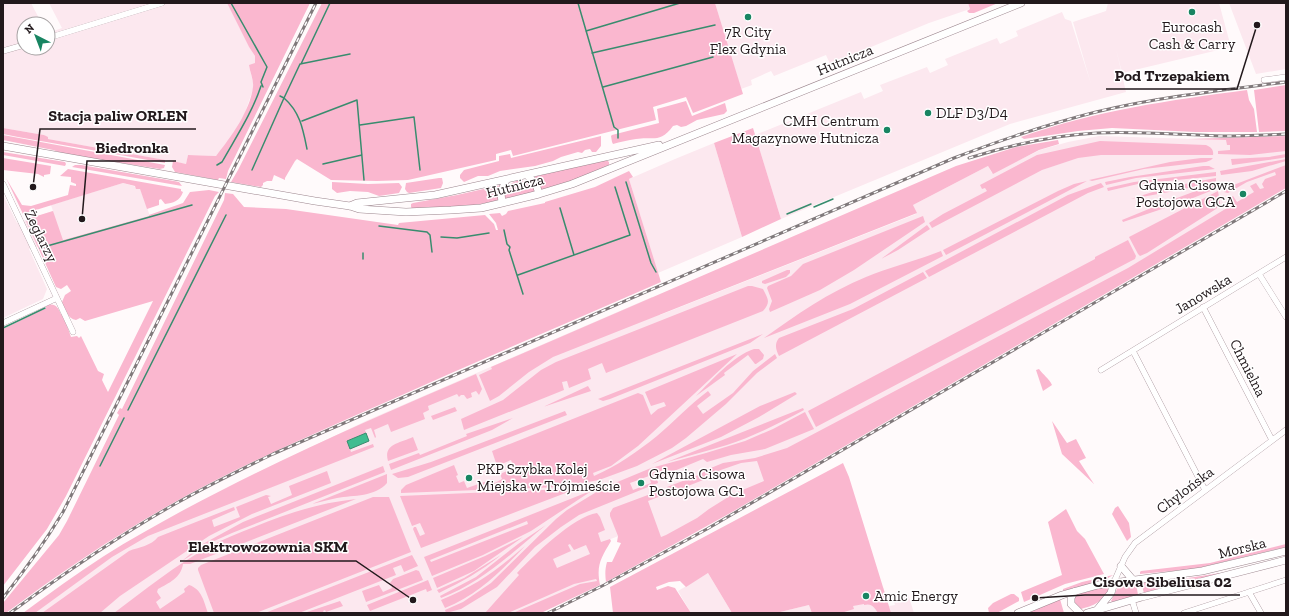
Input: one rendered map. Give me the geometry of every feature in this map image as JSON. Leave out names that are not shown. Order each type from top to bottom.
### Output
[{"type":"main road","name":"Hutnicza","points":[[3,146],[350,206],[358,209],[406,212],[469,209],[502,203],[572,184],[1021,3]]},
{"type":"main road","name":"Hutnicza","points":[[350,206],[358,203],[435,195],[678,141]]},
{"type":"main road","points":[[611,156],[615,167]]},
{"type":"main road","points":[[527,175],[536,184],[539,194]]},
{"type":"main road","points":[[502,203],[501,193],[506,180]]},
{"type":"main road","points":[[406,212],[407,199]]},
{"type":"main road","name":"Morska","points":[[1018,613],[1048,600],[1098,585],[1202,571],[1286,551]]},
{"type":"main road","name":"Morska","points":[[1087,613],[1286,560]]},
{"type":"main road","points":[[1121,566],[1133,580]]},
{"type":"main road","points":[[1097,610],[1111,593],[1114,582]]},
{"type":"main road","points":[[1074,592],[1071,598],[1071,604],[1080,613]]},
{"type":"street","points":[[56,36],[162,3]]},
{"type":"street","points":[[3,51],[16,47]]},
{"type":"street","points":[[1264,80],[1286,77]]},
{"type":"street","name":"Żeglarzy","points":[[3,184],[73,332]]},
{"type":"street","name":"Janowska","points":[[1101,370],[1286,257]]},
{"type":"street","points":[[1259,274],[1286,317]]},
{"type":"street","points":[[3,323],[57,298]]},
{"type":"street","name":"Chmielna","points":[[1203,307],[1272,440]]},
{"type":"street","points":[[1133,351],[1205,490]]},
{"type":"street","name":"Chylońska","points":[[1114,582],[1127,552],[1135,543],[1286,430]]},
{"type":"street","points":[[1186,612],[1286,580]]},
{"type":"street","points":[[1249,592],[1261,613]]},
{"type":"street","points":[[1132,600],[1136,613]]},
{"type":"shaded area","points":[[3,3],[31,3],[38,16],[16,16],[16,56],[56,56],[56,30],[62,28],[49,3],[227,3],[255,56],[255,64],[249,66],[254,86],[245,113],[231,137],[216,156],[188,155],[186,164],[48,139],[44,135],[3,128]]},
{"type":"shaded area","points":[[227,3],[310,3],[228,171],[226,179],[219,178],[218,180],[175,172],[172,167],[173,161],[186,164],[188,155],[216,156],[228,141],[248,105],[253,85],[249,65],[255,63],[255,56]]},
{"type":"shaded area","points":[[322,3],[715,3],[743,94],[693,113],[686,97],[653,107],[656,120],[513,156],[511,150],[496,154],[496,160],[408,180],[331,180],[297,159],[285,180],[274,175],[272,181],[263,183],[261,187],[231,182]]},
{"type":"shaded area","points":[[715,3],[968,3],[970,9],[929,23],[830,64],[826,55],[774,76],[771,71],[751,80],[752,85],[741,89]]},
{"type":"shaded area","points":[[968,3],[998,3],[974,13],[969,13],[967,11],[970,9]]},
{"type":"shaded area","points":[[1108,3],[1219,3],[1231,47],[1122,73],[1116,49],[1126,92],[1010,124],[781,219],[755,135],[861,92],[864,99],[883,91],[880,85],[927,67],[930,73],[948,65],[945,59],[997,38],[1000,44],[1018,36],[1016,31],[1062,12],[1065,19],[1071,21],[1091,84],[1073,22],[1106,11]]},
{"type":"shaded area","points":[[1229,3],[1286,3],[1286,69],[1256,74]]},
{"type":"shaded area","points":[[1286,85],[1286,131],[1259,132],[1254,90]]},
{"type":"shaded area","points":[[1247,90],[1249,100],[1254,109],[1257,132],[1196,132],[1112,128],[1078,131],[1024,139],[1021,137],[1076,120],[1105,113],[1161,102]]},
{"type":"shaded area","points":[[686,101],[692,116],[725,103],[727,111],[724,114],[697,120],[686,126],[673,126],[668,132],[660,137],[633,139],[613,144],[612,135],[659,123],[657,109]]},
{"type":"shaded area","points":[[3,128],[44,135],[48,137],[48,139],[165,160],[165,163],[3,134]]},
{"type":"shaded area","points":[[753,128],[781,219],[742,237],[714,143]]},
{"type":"shaded area","points":[[3,135],[165,165],[164,168],[160,169],[64,154],[53,150],[3,140]]},
{"type":"shaded area","points":[[601,136],[601,146],[596,152],[592,152],[590,149],[585,150],[582,153],[578,152],[535,166],[500,171],[488,176],[478,176],[464,182],[460,178],[460,175],[464,170],[499,161],[499,156],[510,154],[511,158]]},
{"type":"shaded area","name":"PKP Szybka Kolej Miejska w Trójmieście","points":[[1099,136],[1227,140],[1286,137],[1286,183],[642,557],[632,531],[608,540],[591,569],[597,581],[532,613],[33,613],[111,556],[242,480],[368,420],[652,297],[660,315],[916,214],[913,205],[988,166],[992,173],[1040,150],[1068,142]]},
{"type":"shaded area","points":[[1286,136],[1286,151],[1250,155],[1218,154],[1218,151],[1230,150],[1230,145],[1227,145],[1226,140],[1188,139]]},
{"type":"shaded area","points":[[1058,140],[1059,144],[1039,150],[993,174],[988,166],[913,205],[917,213],[553,357],[529,372],[499,396],[490,401],[479,375],[492,369],[491,367],[956,166],[1016,147]]},
{"type":"shaded area","points":[[1100,141],[1206,145],[1212,149],[1213,155],[1101,155],[1078,158],[1042,170],[932,228],[929,223],[987,191],[985,188],[982,189],[980,185],[1037,155]]},
{"type":"shaded area","points":[[714,143],[742,237],[658,273],[629,179]]},
{"type":"shaded area","points":[[3,152],[65,162],[66,164],[65,166],[3,155]]},
{"type":"shaded area","points":[[1286,154],[1286,157],[1282,158],[1232,165],[1231,159],[1269,157]]},
{"type":"shaded area","points":[[3,158],[51,166],[50,174],[44,175],[44,177],[38,174],[3,170]]},
{"type":"shaded area","points":[[1213,158],[1206,162],[1144,169],[1092,181],[1089,180],[1170,162]]},
{"type":"shaded area","points":[[605,159],[609,162],[609,165],[578,179],[541,190],[540,186],[533,177]]},
{"type":"shaded area","points":[[1286,159],[1286,161],[1252,171],[1221,175],[1220,171]]},
{"type":"shaded area","points":[[75,165],[174,181],[179,182],[182,186],[72,167]]},
{"type":"shaded area","points":[[1286,165],[1286,188],[732,512],[606,582],[605,572],[607,562],[612,562],[621,543],[617,542],[618,536],[610,516],[613,508],[664,489],[666,494],[648,501],[661,537],[666,535],[697,518],[733,494],[764,481],[757,461],[741,463],[715,472],[716,475],[670,493],[667,487],[701,474],[706,470],[723,463],[755,458],[787,448],[1128,268],[1227,208],[1230,198],[1233,196],[1237,202],[1254,192],[1250,186],[1256,183],[1260,189],[1264,188],[1262,184],[1265,179],[1276,175],[1275,172],[1247,182],[1228,193],[1224,192],[1223,189]]},
{"type":"shaded area","points":[[1209,166],[1215,169],[1136,178],[1106,185],[1105,182],[1130,177]]},
{"type":"shaded area","points":[[68,169],[181,189],[183,192],[180,198],[176,201],[165,204],[161,199],[159,200],[159,205],[147,209],[140,189],[136,189],[135,186],[123,183],[23,214],[6,178],[22,205],[31,206],[68,195],[70,185],[76,186],[76,184],[71,182],[71,177],[60,176]]},
{"type":"shaded area","points":[[629,171],[633,177],[629,179],[661,282],[327,428],[218,479],[136,525],[57,576],[6,613],[3,613],[3,603],[59,535],[67,521],[119,415],[117,413],[120,408],[122,409],[224,200],[225,193],[233,194],[244,207],[286,209],[398,225],[399,223],[485,215],[494,224],[496,230],[498,230],[496,223],[489,214],[500,213],[502,216],[508,211],[545,203],[595,187]]},
{"type":"shaded area","points":[[1216,172],[1216,176],[1138,184],[1108,191],[1107,188],[1134,182]]},
{"type":"shaded area","points":[[442,178],[443,183],[441,188],[409,193],[405,189],[406,183]]},
{"type":"shaded area","points":[[1216,178],[1216,181],[1180,190],[1131,199],[1152,192]]},
{"type":"shaded area","points":[[519,180],[529,183],[536,192],[506,199],[504,195],[508,187]]},
{"type":"shaded area","points":[[1087,181],[946,255],[943,250],[1058,191],[1074,184]]},
{"type":"shaded area","points":[[332,182],[368,184],[399,183],[402,187],[399,193],[379,196],[368,192],[350,191],[337,193],[332,189]]},
{"type":"shaded area","points":[[123,183],[140,188],[150,216],[29,249],[47,289],[43,299],[3,318],[3,195],[17,223],[53,211],[51,205]]},
{"type":"shaded area","points":[[1101,183],[1104,187],[1088,193],[929,277],[925,271],[1068,195]]},
{"type":"shaded area","points":[[1217,183],[1218,188],[1183,202],[1123,222],[1122,220],[1161,204]]},
{"type":"shaded area","points":[[501,185],[498,201],[468,206],[413,210],[411,207],[411,204],[413,203]]},
{"type":"shaded area","points":[[209,190],[219,192],[215,196],[66,496],[47,529],[3,586],[3,329],[46,308],[46,306],[55,306],[59,309],[61,314],[63,314],[71,337],[77,336],[79,338],[81,336],[98,371],[104,374],[102,380],[108,392],[153,301],[85,321],[80,318],[76,320],[71,318],[65,311],[62,302],[65,295],[71,291],[67,285],[61,289],[56,287],[26,221],[27,219],[53,211],[63,240],[149,216],[183,203],[190,192]]},
{"type":"shaded area","points":[[1218,191],[1220,204],[1216,209],[1147,253],[1140,256],[1138,254],[1129,237]]},
{"type":"shaded area","points":[[923,216],[925,222],[854,270],[820,290],[770,312],[769,309],[772,301],[767,288],[768,286],[791,276],[803,264]]},
{"type":"shaded area","points":[[927,225],[930,229],[898,250],[881,259]]},
{"type":"shaded area","points":[[1128,240],[1136,256],[1135,259],[816,427],[808,411],[1095,259],[1095,257]]},
{"type":"shaded area","points":[[941,251],[943,256],[850,304],[764,338],[813,304],[852,283],[875,273]]},
{"type":"shaded area","points":[[790,270],[790,273],[786,277],[765,284],[762,283],[762,281]]},
{"type":"shaded area","points":[[923,272],[927,278],[779,356],[776,342],[779,338],[853,309]]},
{"type":"shaded area","points":[[748,286],[763,289],[768,303],[763,311],[606,373],[602,363],[588,369],[591,379],[569,388],[567,381],[562,382],[564,390],[464,430],[461,419],[503,400],[541,370],[556,362]]},
{"type":"shaded area","points":[[763,334],[750,343],[610,399],[603,401],[598,399]]},
{"type":"shaded area","points":[[754,349],[759,349],[764,355],[763,359],[755,364],[748,355],[724,373],[725,375],[696,396],[738,357]]},
{"type":"shaded area","points":[[737,354],[638,446],[611,466],[593,473],[594,476],[634,453],[657,436],[708,391],[711,395],[697,406],[703,414],[733,393],[753,371],[775,354],[777,358],[757,373],[726,404],[686,438],[672,448],[637,466],[599,480],[559,487],[401,493],[401,490],[406,485],[454,465],[459,483],[464,481],[467,488],[493,479],[495,483],[502,479],[500,474],[514,468],[511,460],[497,466],[492,451],[638,393],[643,395],[651,415],[658,409],[666,406],[664,402],[651,406],[645,392]]},
{"type":"shaded area","points":[[1039,369],[1052,385],[1043,391],[1036,370]]},
{"type":"shaded area","points":[[476,374],[482,389],[479,395],[476,391],[471,393],[472,397],[467,399],[464,395],[459,397],[457,394],[428,406],[429,410],[423,413],[425,419],[391,432],[388,424],[374,430],[375,438],[371,428],[365,430],[369,441],[350,449],[351,452],[373,444],[374,447],[148,536],[112,557],[35,613],[23,613],[113,550],[216,493],[326,440]]},
{"type":"shaded area","points":[[588,386],[591,391],[543,407]]},
{"type":"shaded area","points":[[795,392],[797,394],[759,417],[721,437],[652,464],[760,406]]},
{"type":"shaded area","points":[[455,407],[457,411],[433,420],[431,416]]},
{"type":"shaded area","points":[[803,408],[804,410],[795,415],[747,438],[667,462]]},
{"type":"shaded area","points":[[565,411],[567,415],[408,477],[398,478],[392,474],[431,462]]},
{"type":"shaded area","points":[[805,412],[814,429],[765,449],[731,455],[707,462],[703,459],[657,478],[658,483],[579,515],[535,547],[497,587],[461,609],[446,613],[445,610],[463,602],[491,583],[567,510],[603,488],[651,468],[745,441],[773,429]],"holes":[[[649,476],[651,483],[633,490],[630,483]]]},
{"type":"shaded area","points":[[513,418],[492,430],[391,470],[389,464],[419,453],[420,455],[467,436],[466,434]]},
{"type":"shaded area","points":[[1052,421],[1067,443],[1076,439],[1086,458],[1079,461],[1094,484],[1062,454]]},
{"type":"shaded area","points":[[366,433],[369,441],[350,449],[347,441]]},
{"type":"shaded area","points":[[413,437],[418,450],[388,461],[387,455],[390,448]]},
{"type":"shaded area","points":[[843,463],[849,477],[891,613],[878,613],[872,606],[864,604],[853,606],[854,609],[841,613],[812,613],[809,605],[776,613],[732,613],[708,573],[686,587],[680,581],[669,582],[656,587],[657,590],[668,586],[675,588],[691,613],[613,613],[610,587]]},
{"type":"shaded area","points":[[383,466],[385,472],[232,533],[212,542],[182,561],[201,545],[243,522]]},
{"type":"shaded area","points":[[327,471],[331,483],[252,514],[209,536],[120,596],[100,613],[42,613],[129,551],[148,544],[158,537],[234,507],[235,510],[212,520],[214,527],[240,517],[236,507],[266,495],[271,496],[268,497],[271,504],[292,495],[289,486]]},
{"type":"shaded area","points":[[387,474],[387,483],[377,491],[364,495],[337,498],[312,504]]},
{"type":"shaded area","points":[[584,486],[421,548],[413,529],[414,527],[416,527],[420,536],[425,534],[420,523],[412,526],[400,496],[565,489]]},
{"type":"shaded area","points":[[593,490],[531,531],[483,555],[432,576],[424,557]],"holes":[[[527,521],[528,524],[431,562],[430,560]]]},
{"type":"shaded area","points":[[373,497],[389,497],[411,552],[256,613],[214,613],[198,570],[201,565]]},
{"type":"shaded area","points":[[356,499],[190,564],[183,564],[180,573],[177,576],[158,589],[157,592],[161,598],[156,602],[160,609],[185,592],[184,589],[189,585],[200,593],[208,613],[114,613],[172,570],[196,554],[220,541],[291,513],[329,503]]},
{"type":"shaded area","points":[[1118,506],[1129,523],[1131,537],[1127,541],[1112,514]]},
{"type":"shaded area","points":[[1066,509],[1077,531],[1085,539],[1104,574],[1065,584],[1024,602],[1021,592],[1062,575],[1048,522]]},
{"type":"shaded area","points":[[597,513],[605,530],[598,533],[601,542],[610,539],[611,541],[600,562],[600,585],[541,613],[513,613],[580,584],[597,581],[596,579],[574,584],[508,613],[485,613],[519,575],[517,573],[533,557],[566,529],[577,521]],"holes":[[[570,544],[574,550],[586,545],[590,554],[557,568],[553,559],[571,551],[568,545]]]},
{"type":"shaded area","points":[[546,525],[496,566],[470,584],[441,598],[440,596],[476,577],[518,544]]},
{"type":"shaded area","points":[[523,537],[474,571],[437,588],[433,578],[485,556]]},
{"type":"shaded area","points":[[1286,544],[1286,547],[1194,569],[1140,574],[1141,571],[1210,563]]},
{"type":"shaded area","points":[[525,546],[498,573],[479,589],[445,608],[441,600],[454,595],[486,577]]},
{"type":"shaded area","points":[[412,555],[418,566],[404,572],[401,565],[393,568],[396,575],[299,613],[265,613]]},
{"type":"shaded area","points":[[501,555],[464,580],[439,593],[437,590],[464,578]]},
{"type":"shaded area","points":[[416,570],[419,571],[423,580],[366,602],[362,591],[379,585],[383,592],[392,588],[390,583],[393,579]]},
{"type":"shaded area","points":[[708,573],[732,613],[691,613],[678,591]]},
{"type":"shaded area","points":[[1223,573],[1144,593],[1141,583],[1188,578]]},
{"type":"shaded area","points":[[1113,575],[1105,580],[1063,591],[1063,589],[1082,582]]},
{"type":"shaded area","points":[[428,580],[432,590],[427,592],[426,589],[370,611],[367,605]]},
{"type":"shaded area","points":[[1136,583],[1138,595],[1111,601],[1119,585]]},
{"type":"shaded area","points":[[1109,586],[1112,587],[1102,599],[1092,606],[1081,609],[1074,603],[1074,598],[1077,594]]},
{"type":"shaded area","name":"Amic Energy","points":[[883,587],[889,606],[895,605],[893,598],[908,594],[914,613],[776,613]]},
{"type":"shaded area","points":[[1014,594],[1019,598],[1019,601],[997,613],[989,613],[988,608],[993,603]]},
{"type":"shaded area","points":[[1060,599],[1064,613],[1028,613]]},
{"type":"shaded area","points":[[340,601],[343,606],[326,612],[325,610],[323,611],[324,613],[307,612]]},
{"type":"waterway","points":[[231,3],[267,67],[261,82],[263,87]]},
{"type":"waterway","points":[[301,64],[330,3]]},
{"type":"waterway","points":[[578,3],[614,127],[618,130],[618,138]]},
{"type":"waterway","points":[[586,31],[680,3]]},
{"type":"waterway","points":[[592,53],[715,25]]},
{"type":"waterway","points":[[307,149],[300,121],[294,109],[284,98],[300,64],[350,54]]},
{"type":"waterway","points":[[603,87],[713,57]]},
{"type":"waterway","points":[[217,165],[222,162],[243,125],[261,86]]},
{"type":"waterway","points":[[252,170],[284,98],[280,96]]},
{"type":"waterway","points":[[302,121],[357,100],[364,180]]},
{"type":"waterway","points":[[360,125],[414,117],[420,170]]},
{"type":"waterway","points":[[323,164],[362,155]]},
{"type":"waterway","points":[[626,182],[651,263],[656,272]]},
{"type":"waterway","points":[[518,275],[630,235],[615,187]]},
{"type":"waterway","points":[[814,207],[833,199]]},
{"type":"waterway","points":[[787,214],[811,204]]},
{"type":"waterway","points":[[40,248],[192,205]]},
{"type":"waterway","points":[[560,208],[574,255]]},
{"type":"waterway","points":[[128,410],[226,215]]},
{"type":"waterway","points":[[379,226],[427,232],[430,235],[432,252]]},
{"type":"waterway","points":[[504,230],[523,294]]},
{"type":"waterway","points":[[441,237],[457,238],[489,233]]},
{"type":"waterway","points":[[363,253],[363,259]]},
{"type":"waterway","points":[[3,328],[45,308]]},
{"type":"waterway","points":[[100,466],[124,418]]},
{"type":"railway","points":[[3,598],[34,556],[63,512],[316,3]]},
{"type":"railway","points":[[10,613],[91,556],[154,516],[199,491],[273,454],[954,158],[1025,133],[1096,112],[1167,98],[1286,82]]},
{"type":"railway","points":[[969,158],[1032,141],[1081,134],[1128,132],[1222,136],[1286,134]]},
{"type":"railway","points":[[548,613],[604,585],[707,529],[1286,191]]},
{"type":"place","name":"Eurocash Cash & Carry","points":[[1192,12]]},
{"type":"place","name":"7R City Flex Gdynia","points":[[748,17]]},
{"type":"place","name":"Pod Trzepakiem","points":[[1257,25]]},
{"type":"place","name":"DLF D3/D4","points":[[928,113]]},
{"type":"place","name":"CMH Centrum Magazynowe Hutnicza","points":[[887,130]]},
{"type":"place","name":"Stacja paliw ORLEN","points":[[33,187]]},
{"type":"place","name":"Gdynia Cisowa Postojowa GCA","points":[[1243,194]]},
{"type":"place","name":"Biedronka","points":[[82,219]]},
{"type":"place","name":"PKP Szybka Kolej Miejska w Trójmieście","points":[[469,478]]},
{"type":"place","name":"Gdynia Cisowa Postojowa GC1","points":[[641,483]]},
{"type":"place","name":"Amic Energy","points":[[866,596]]},
{"type":"place","name":"Cisowa Sibeliusa 02","points":[[1035,598]]},
{"type":"place","name":"Elektrowozownia SKM","points":[[413,600]]}]
